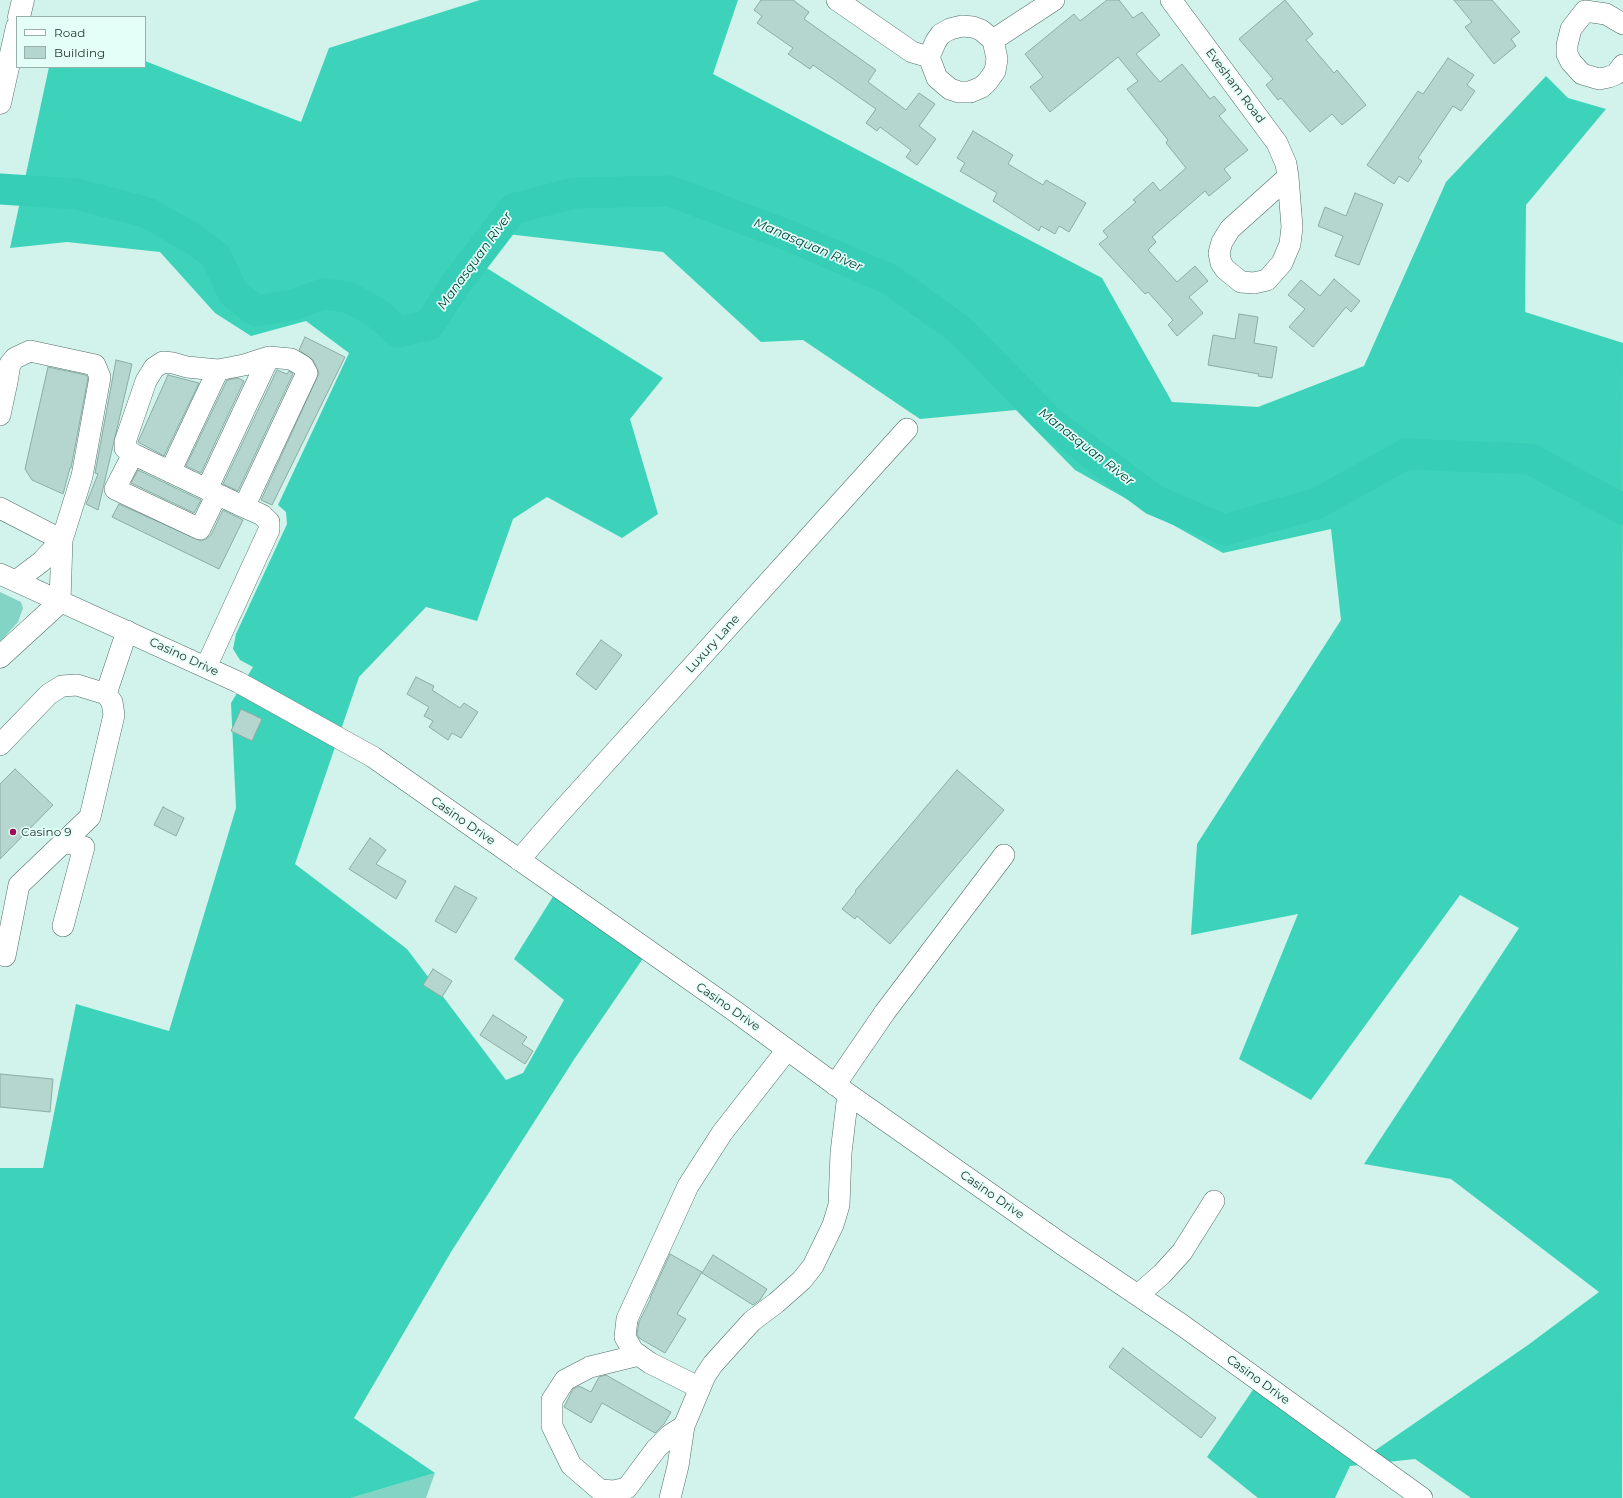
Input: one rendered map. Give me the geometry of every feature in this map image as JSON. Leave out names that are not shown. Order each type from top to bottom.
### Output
[{"type":"highway","points":[[19,16],[23,0]]},
{"type":"highway","points":[[0,103],[16,31]]},
{"type":"highway","points":[[0,657],[60,602]]},
{"type":"street","points":[[837,0],[912,52],[929,57]]},
{"type":"street","points":[[993,40],[1054,0]]},
{"type":"street","name":"Evesham Road","points":[[1171,0],[1277,143],[1286,164],[1288,177],[1292,227],[1290,244],[1282,264],[1267,280],[1254,283],[1242,282],[1225,269],[1221,263],[1219,253],[1222,242],[1230,229],[1288,177]]},
{"type":"street","points":[[1623,24],[1606,14],[1581,6],[1577,20],[1569,36],[1567,54],[1571,62],[1582,74],[1599,79],[1616,74],[1623,66]]},
{"type":"street","points":[[962,26],[973,27],[981,30],[993,40],[997,59],[995,71],[982,87],[970,92],[959,92],[942,84],[937,78],[929,57],[936,41],[950,29],[962,26]]},
{"type":"street","points":[[0,415],[6,375],[15,358],[30,351],[95,365],[100,376],[82,476],[62,540],[60,602]]},
{"type":"street","points":[[133,454],[115,489],[200,529],[212,492],[269,357]]},
{"type":"street","points":[[206,667],[269,530],[268,522],[262,515],[244,507],[212,492],[133,454],[125,448],[125,442],[146,381],[154,368],[163,362],[172,362],[187,367],[218,370],[244,365],[269,357],[291,359],[303,366],[307,373],[244,507]]},
{"type":"street","points":[[170,472],[218,370]]},
{"type":"street","name":"Luxury Lane","points":[[519,860],[564,808],[907,429]]},
{"type":"street","points":[[0,508],[62,540]]},
{"type":"street","points":[[8,578],[41,562],[62,540]]},
{"type":"street","name":"Casino Drive","points":[[8,578],[206,667],[261,694],[373,757],[841,1089],[1138,1295],[1422,1498]]},
{"type":"street","points":[[106,694],[127,631]]},
{"type":"street","points":[[0,745],[49,694],[62,686],[77,685],[106,694],[112,702],[114,715],[90,817],[19,885],[5,956]]},
{"type":"street","points":[[63,926],[84,847],[64,842]]},
{"type":"street","points":[[670,1498],[678,1466],[684,1426],[700,1388],[713,1364],[752,1321],[776,1303],[802,1280],[813,1266],[833,1225],[838,1205],[841,1153],[841,1089],[885,1012],[1004,855]]},
{"type":"street","points":[[700,1388],[650,1363],[633,1351],[625,1337],[627,1319],[688,1186],[722,1133],[787,1050]]},
{"type":"street","points":[[1138,1295],[1162,1274],[1182,1252],[1214,1201]]},
{"type":"street","points":[[639,1356],[590,1367],[565,1380],[552,1400],[552,1426],[572,1465],[600,1490],[614,1491],[627,1488],[656,1449],[670,1435],[684,1426]]},
{"type":"green space","points":[[480,0],[738,0],[713,74],[1102,278],[1172,402],[1258,407],[1364,366],[1446,182],[1546,76],[1568,98],[1606,109],[1526,205],[1525,312],[1623,343],[1622,1498],[1471,1498],[1415,1459],[1350,1466],[1335,1498],[1258,1498],[1207,1457],[1259,1381],[1367,1456],[1528,1345],[1599,1292],[1451,1179],[1364,1164],[1519,928],[1460,895],[1311,1100],[1239,1059],[1298,914],[1191,935],[1197,844],[1341,620],[1331,529],[1223,553],[1075,470],[1016,410],[920,419],[803,340],[761,342],[663,252],[507,234],[469,257],[663,378],[630,419],[658,514],[622,538],[547,497],[513,519],[477,621],[426,607],[359,677],[295,864],[407,949],[506,1080],[523,1073],[564,1000],[514,959],[554,895],[644,957],[575,1058],[451,1252],[354,1418],[435,1473],[351,1498],[0,1498],[0,1168],[43,1168],[76,1004],[169,1031],[236,808],[231,703],[253,667],[240,660],[233,649],[236,634],[287,524],[286,512],[278,505],[349,353],[306,321],[251,336],[215,313],[160,252],[67,242],[10,248],[49,68],[146,68],[146,61],[301,122],[329,48]]},
{"type":"green space","points":[[0,592],[21,602],[23,608],[18,622],[0,642]]},
{"type":"green space","points":[[435,1473],[426,1498],[351,1498]]},
{"type":"building","points":[[761,0],[793,0],[809,12],[804,19],[876,70],[868,82],[906,110],[919,93],[935,104],[919,126],[936,139],[917,165],[906,157],[911,150],[880,127],[877,131],[866,123],[876,109],[813,65],[810,69],[788,54],[793,48],[757,23],[762,16],[754,10]]},
{"type":"building","points":[[1107,0],[1119,0],[1133,18],[1142,12],[1160,35],[1136,54],[1160,82],[1182,64],[1210,99],[1214,96],[1226,110],[1219,116],[1248,150],[1224,169],[1231,178],[1209,196],[1205,191],[1152,237],[1156,242],[1148,250],[1177,282],[1195,266],[1208,281],[1189,297],[1203,313],[1177,336],[1168,325],[1173,320],[1148,292],[1145,294],[1099,244],[1108,237],[1103,231],[1136,202],[1133,200],[1153,182],[1160,191],[1186,168],[1166,143],[1168,140],[1127,89],[1138,81],[1118,57],[1050,112],[1030,87],[1043,77],[1025,54],[1074,14],[1080,21]]},
{"type":"building","points":[[1285,0],[1313,34],[1306,40],[1334,73],[1337,70],[1366,105],[1342,125],[1332,114],[1310,132],[1281,98],[1278,100],[1266,85],[1273,79],[1239,39]]},
{"type":"building","points":[[1454,0],[1492,0],[1520,32],[1511,39],[1516,46],[1494,64],[1465,27],[1472,22]]},
{"type":"building","points":[[1448,58],[1474,75],[1467,85],[1475,91],[1461,111],[1453,106],[1418,158],[1422,161],[1408,182],[1399,176],[1394,184],[1367,165],[1418,91],[1423,94]]},
{"type":"building","points":[[973,131],[1013,155],[1008,164],[1043,185],[1046,180],[1086,203],[1069,232],[1059,226],[1055,234],[1041,226],[1039,231],[993,201],[997,193],[960,171],[965,163],[957,158]]},
{"type":"building","points":[[1355,193],[1383,204],[1359,265],[1335,256],[1343,236],[1318,226],[1325,207],[1346,216]]},
{"type":"building","points":[[1334,279],[1360,301],[1351,312],[1346,307],[1313,347],[1289,327],[1305,309],[1288,295],[1301,280],[1320,296]]},
{"type":"building","points":[[1239,314],[1258,317],[1254,343],[1277,347],[1272,378],[1258,376],[1259,374],[1208,365],[1213,335],[1235,339]]},
{"type":"building","points":[[305,337],[345,357],[272,505],[261,500],[319,373],[313,360],[299,350]]},
{"type":"building","points":[[116,360],[132,364],[98,510],[86,504],[98,474],[95,473]]},
{"type":"building","points":[[48,367],[86,375],[88,378],[71,468],[63,494],[32,480],[25,469]]},
{"type":"building","points":[[277,370],[287,374],[289,371],[293,374],[238,491],[223,484]]},
{"type":"building","points":[[168,375],[199,383],[164,456],[138,442]]},
{"type":"building","points":[[238,378],[244,381],[201,473],[186,466],[227,380]]},
{"type":"building","points":[[138,470],[201,500],[194,513],[131,483]]},
{"type":"building","points":[[119,504],[201,541],[211,535],[223,510],[243,520],[219,569],[112,517]]},
{"type":"building","points":[[601,640],[622,655],[596,690],[576,674]]},
{"type":"building","points":[[416,677],[434,686],[432,690],[460,708],[464,703],[478,712],[461,738],[452,733],[448,740],[429,727],[433,721],[424,716],[429,707],[407,694]]},
{"type":"building","points":[[241,709],[262,719],[252,741],[231,731]]},
{"type":"building","name":"Casino 9","points":[[15,769],[53,805],[0,859],[0,784]]},
{"type":"building","points":[[957,770],[1004,810],[890,944],[857,916],[855,919],[842,909],[856,892],[855,891]]},
{"type":"building","points":[[163,807],[184,818],[176,836],[154,825]]},
{"type":"building","points":[[370,838],[386,850],[376,864],[406,881],[396,899],[349,869]]},
{"type":"building","points":[[455,886],[477,898],[456,933],[435,921]]},
{"type":"building","points":[[433,969],[452,981],[442,997],[423,985]]},
{"type":"building","points":[[493,1015],[527,1037],[522,1044],[533,1051],[525,1064],[480,1035]]},
{"type":"building","points":[[0,1074],[53,1079],[50,1112],[0,1107]]},
{"type":"building","points":[[670,1254],[702,1272],[677,1314],[686,1319],[665,1353],[639,1338],[637,1334],[639,1322]]},
{"type":"building","points":[[713,1255],[767,1289],[760,1300],[753,1305],[702,1273]]},
{"type":"building","points":[[1123,1348],[1216,1418],[1201,1438],[1109,1367]]},
{"type":"building","points":[[606,1375],[671,1412],[664,1424],[655,1433],[602,1403],[591,1423],[564,1407],[573,1389],[579,1386],[591,1392],[599,1377]]},
{"type":"waterway","name":"Manasquan River","points":[[0,189],[77,194],[148,213],[195,240],[216,256],[233,293],[256,311],[293,305],[323,294],[348,297],[377,313],[398,332],[429,325],[455,285],[513,209],[574,193],[670,191],[792,237],[891,280],[960,330],[1051,423],[1154,500],[1225,530],[1318,503],[1406,454],[1530,459],[1623,509]]},
{"type":"place","name":"Casino 9","points":[[13,832]]}]
